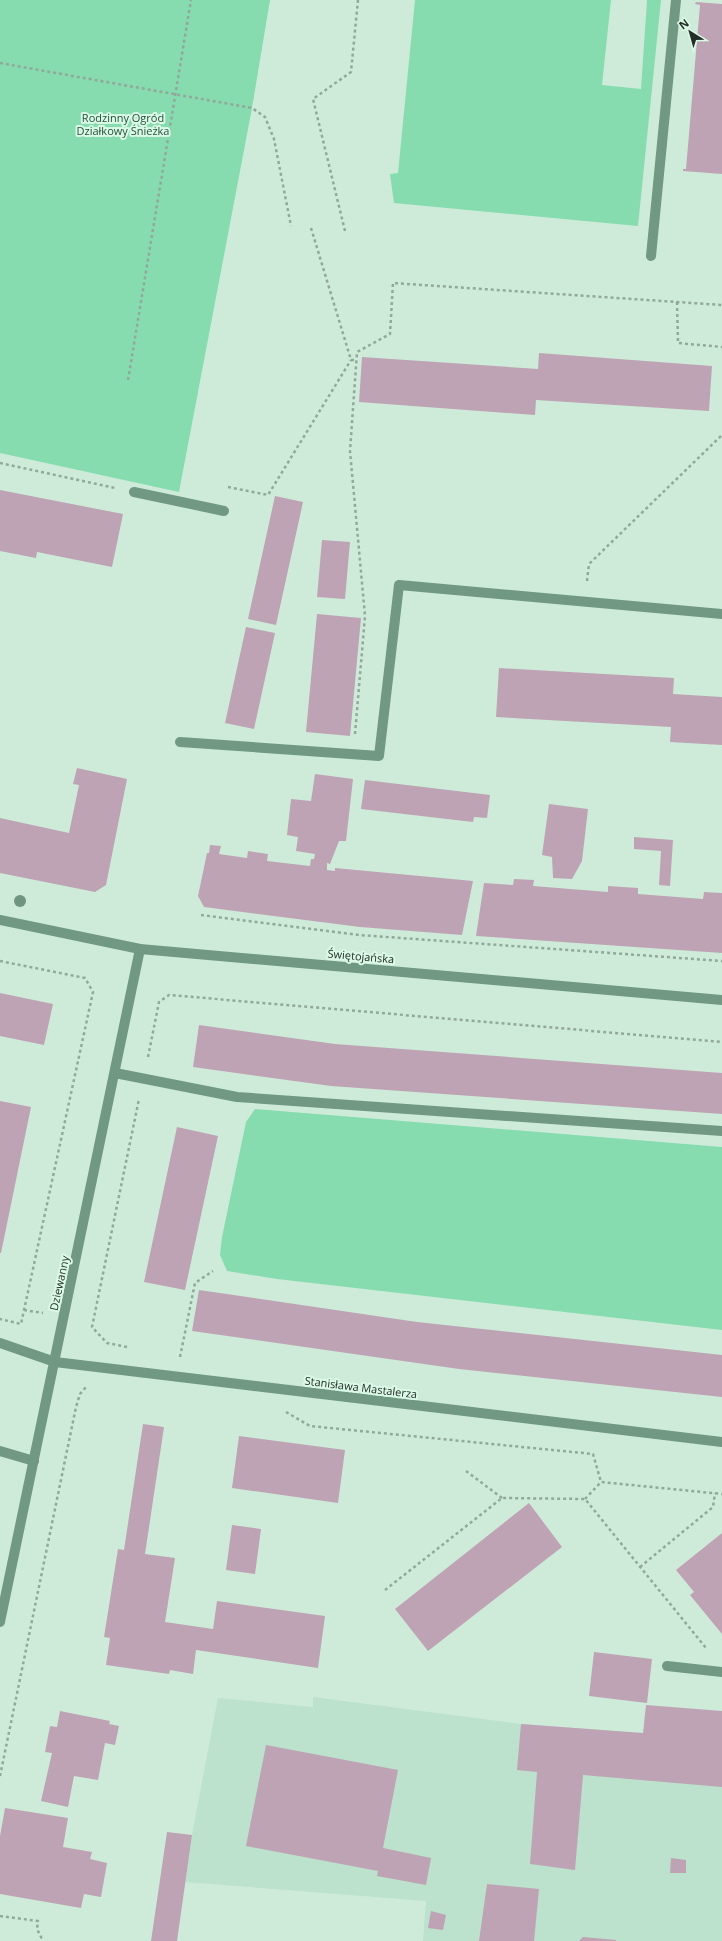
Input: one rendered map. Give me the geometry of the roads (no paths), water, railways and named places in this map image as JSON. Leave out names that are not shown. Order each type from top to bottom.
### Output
[{"type":"street","points":[[651,256],[676,0]]},
{"type":"street","points":[[134,492],[224,511]]},
{"type":"street","points":[[180,742],[379,756],[399,585],[722,614]]},
{"type":"street","name":"Świętojańska","points":[[0,920],[140,949],[722,1000]]},
{"type":"street","name":"Dziewanny","points":[[0,1622],[140,949]]},
{"type":"street","points":[[115,1073],[237,1097],[722,1131]]},
{"type":"street","name":"Stanisława Mastalerza","points":[[0,1343],[55,1362],[722,1442]]},
{"type":"street","points":[[0,1451],[34,1461]]},
{"type":"street","points":[[667,1666],[722,1672]]},
{"type":"park label","name":"Rodzinny Ogród Działkowy Śnieżka","points":[[123,123]]}]
